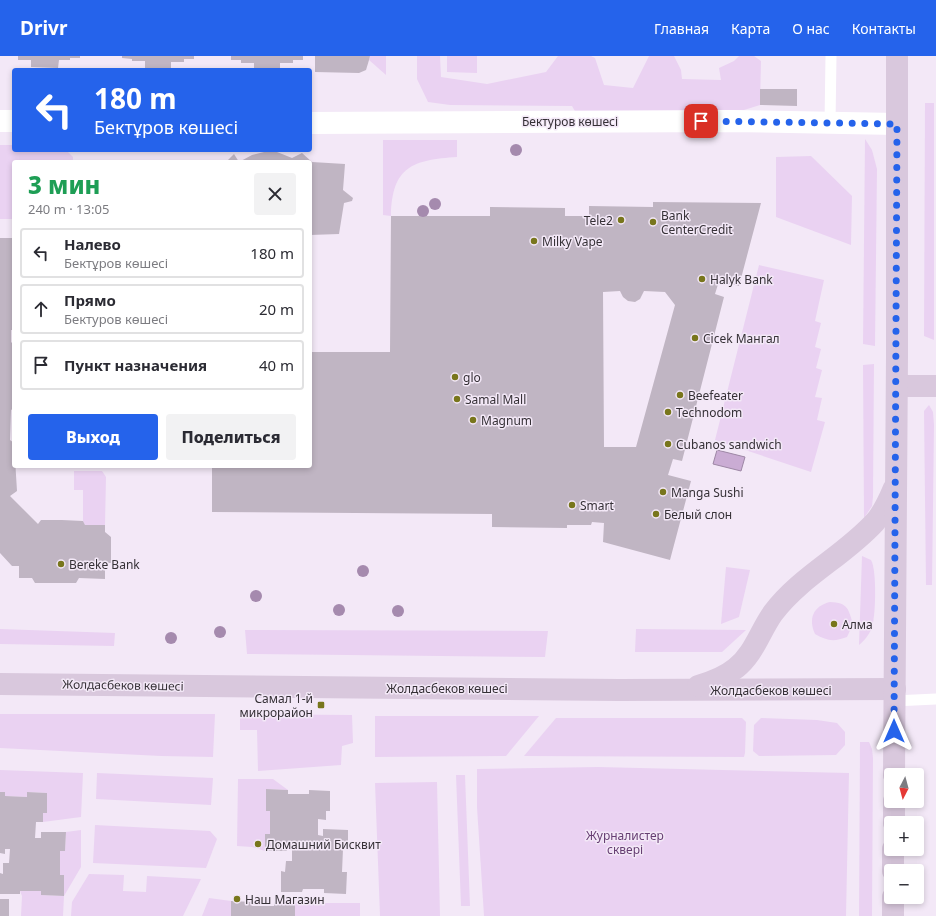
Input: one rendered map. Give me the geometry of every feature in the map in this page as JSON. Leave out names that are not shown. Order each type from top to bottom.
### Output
[{"type":"street","points":[[894,768],[897,386],[897,56]]},
{"type":"street","points":[[0,121],[12,121]]},
{"type":"street","name":"Бектуров көшесі","points":[[312,123],[731,121],[897,124]]},
{"type":"street","points":[[897,386],[936,386]]},
{"type":"street","points":[[682,690],[724,677],[745,661],[773,614],[786,599],[807,578],[856,541],[876,522],[887,504],[896,483]]},
{"type":"street","name":"Жолдасбеков көшесі","points":[[0,684],[682,690],[895,695]]},
{"type":"street","points":[[893,904],[893,916]]},
{"type":"lane","points":[[830,123],[832,56]]},
{"type":"lane","points":[[895,695],[936,700]]},
{"type":"green space","points":[[370,56],[386,56],[386,75],[369,60]]},
{"type":"green space","points":[[417,56],[440,56],[441,77],[487,84],[546,72],[558,56],[591,56],[595,58],[604,85],[633,88],[649,56],[674,56],[681,70],[682,79],[721,80],[719,68],[734,61],[739,56],[754,56],[761,61],[760,105],[744,110],[576,113],[572,106],[450,105],[428,102],[417,79]]},
{"type":"green space","points":[[447,56],[477,56],[477,73],[447,72]]},
{"type":"green space","points":[[925,103],[934,103],[934,340],[924,336]]},
{"type":"green space","points":[[865,139],[872,150],[877,169],[875,346],[863,344]]},
{"type":"green space","points":[[383,140],[457,140],[457,157],[428,160],[408,169],[401,176],[392,199],[391,216],[383,215]]},
{"type":"green space","points":[[0,145],[12,145],[12,152],[68,152],[73,157],[73,160],[12,160],[12,219],[0,219]]},
{"type":"green space","points":[[811,156],[852,196],[851,245],[776,217],[776,157]]},
{"type":"green space","points":[[759,265],[824,280],[815,321],[821,323],[815,347],[821,349],[816,368],[822,370],[815,397],[822,398],[817,420],[825,422],[811,472],[715,440]]},
{"type":"green space","points":[[874,364],[873,497],[872,506],[864,518],[863,365]]},
{"type":"green space","points":[[929,405],[933,412],[934,425],[932,585],[926,585],[924,411]]},
{"type":"green space","points":[[74,471],[102,471],[106,477],[105,525],[85,525],[83,521],[83,490],[74,490]]},
{"type":"green space","points":[[862,556],[871,560],[873,565],[875,606],[871,630],[859,645]]},
{"type":"green space","points":[[726,567],[750,570],[739,617],[721,624]]},
{"type":"green space","points":[[830,602],[844,605],[848,610],[853,624],[847,637],[838,640],[831,640],[815,634],[812,618],[816,610],[824,604]]},
{"type":"green space","points":[[0,629],[115,633],[114,646],[0,644]]},
{"type":"green space","points":[[636,629],[746,630],[722,652],[635,652]]},
{"type":"green space","points":[[245,630],[548,631],[545,657],[247,654]]},
{"type":"green space","points":[[0,714],[215,714],[213,757],[0,748]]},
{"type":"green space","points":[[240,714],[352,715],[353,743],[342,746],[341,765],[258,771],[257,730],[240,730]]},
{"type":"green space","points":[[375,716],[539,716],[506,756],[375,757]]},
{"type":"green space","points":[[556,718],[742,718],[746,722],[745,753],[744,757],[524,756]]},
{"type":"green space","points":[[761,718],[817,720],[837,723],[845,732],[845,745],[836,755],[759,756],[753,751],[754,725]]},
{"type":"green space","points":[[860,742],[869,742],[872,749],[873,758],[872,916],[859,916]]},
{"type":"green space","name":"Журналиcтер сквері","points":[[598,767],[849,773],[846,916],[484,916],[477,807],[477,769]]},
{"type":"green space","points":[[0,770],[83,773],[81,817],[43,822],[43,813],[47,813],[47,793],[27,792],[27,797],[5,796],[5,792],[0,792]]},
{"type":"green space","points":[[97,773],[213,778],[211,805],[96,799]]},
{"type":"green space","points":[[456,775],[465,775],[470,906],[461,906]]},
{"type":"green space","points":[[238,779],[273,779],[288,790],[266,789],[266,811],[270,811],[270,834],[265,835],[265,851],[252,847],[237,846]]},
{"type":"green space","points":[[437,782],[440,916],[380,916],[375,783]]},
{"type":"green space","points":[[95,825],[210,831],[217,839],[206,868],[93,863]]},
{"type":"green space","points":[[81,830],[81,867],[64,896],[64,875],[60,875],[60,851],[65,851],[66,832]]},
{"type":"green space","points":[[89,874],[124,875],[123,891],[146,892],[147,876],[201,879],[183,916],[71,916],[72,902]]},
{"type":"green space","points":[[20,891],[41,891],[42,895],[64,896],[63,916],[21,916],[22,896]]},
{"type":"green space","points":[[209,898],[231,901],[231,916],[202,916]]},
{"type":"green space","points":[[295,903],[360,903],[360,916],[295,916]]},
{"type":"shaded area","points":[[717,450],[745,457],[741,471],[713,464]]},
{"type":"building","points":[[18,56],[80,56],[80,58],[59,60],[58,68],[31,67],[31,60],[18,60]]},
{"type":"building","points":[[122,56],[194,56],[194,59],[184,59],[184,62],[171,62],[171,68],[145,68],[145,61],[132,61],[132,59],[122,58]]},
{"type":"building","points":[[231,56],[303,56],[303,60],[293,60],[293,63],[280,63],[280,68],[254,68],[254,63],[241,63],[241,60],[231,60]]},
{"type":"building","points":[[315,56],[370,56],[366,70],[359,73],[315,72]]},
{"type":"building","points":[[760,89],[797,89],[797,106],[760,105]]},
{"type":"building","points":[[264,152],[277,152],[292,158],[302,153],[310,160],[243,160],[252,155]]},
{"type":"building","points":[[234,154],[238,160],[228,160]]},
{"type":"building","points":[[312,162],[345,164],[343,190],[353,198],[352,201],[344,203],[339,234],[312,235]]},
{"type":"building","name":"Samal Mall","points":[[653,202],[761,203],[739,286],[719,281],[715,294],[724,297],[682,461],[673,459],[668,475],[691,481],[670,560],[603,542],[604,523],[592,522],[591,525],[567,525],[567,528],[492,527],[492,514],[212,512],[212,468],[312,468],[312,352],[390,352],[391,216],[490,216],[490,207],[565,208],[565,216],[589,216],[589,206],[653,207]],"holes":[[[620,291],[623,297],[628,301],[635,302],[640,299],[644,291],[665,292],[675,305],[636,447],[604,447],[603,292]]]},
{"type":"building","points":[[0,238],[12,238],[12,409],[10,440],[12,442],[12,468],[16,468],[17,491],[10,496],[38,524],[41,520],[62,520],[83,521],[85,525],[105,525],[105,532],[111,537],[111,563],[105,563],[105,579],[79,578],[76,583],[35,583],[32,578],[19,578],[19,566],[12,566],[0,553]]},
{"type":"building","points":[[266,789],[288,790],[288,794],[309,794],[309,790],[330,791],[330,811],[326,811],[326,820],[318,819],[318,835],[323,836],[323,829],[348,830],[348,849],[343,849],[342,872],[347,872],[346,894],[324,893],[324,889],[303,889],[302,892],[281,892],[281,871],[285,872],[286,861],[292,861],[292,847],[287,846],[287,851],[265,851],[265,834],[270,834],[270,811],[266,811]]},
{"type":"building","points":[[0,792],[5,792],[5,796],[27,797],[27,792],[47,793],[47,813],[43,813],[43,822],[36,822],[35,838],[41,838],[41,832],[66,832],[65,851],[60,851],[60,875],[64,875],[64,896],[41,895],[41,891],[20,891],[20,894],[0,894],[0,873],[3,874],[3,863],[9,863],[10,849],[5,849],[5,854],[0,853]]},
{"type":"building","points":[[0,899],[9,899],[9,916],[0,916]]},
{"type":"building","points":[[231,901],[253,902],[252,906],[274,906],[274,902],[295,903],[295,916],[231,916]]},
{"type":"place","name":"Tele2","points":[[621,220]]},
{"type":"place","name":"Bank CenterCredit","points":[[653,222]]},
{"type":"place","name":"Milky Vape","points":[[534,241]]},
{"type":"place","name":"Halyk Bank","points":[[702,279]]},
{"type":"place","name":"Cicek Мангал","points":[[695,338]]},
{"type":"place","name":"glo","points":[[455,377]]},
{"type":"place","name":"Beefeater","points":[[680,395]]},
{"type":"place","name":"Samal Mall","points":[[457,399]]},
{"type":"place","name":"Technodom","points":[[668,412]]},
{"type":"place","name":"Magnum","points":[[473,420]]},
{"type":"place","name":"Cubanos sandwich","points":[[668,444]]},
{"type":"place","name":"Manga Sushi","points":[[663,492]]},
{"type":"place","name":"Smart","points":[[572,505]]},
{"type":"place","name":"Белый слон","points":[[656,514]]},
{"type":"place","name":"Bereke Bank","points":[[61,564]]},
{"type":"place","name":"Алма","points":[[834,624]]},
{"type":"place","name":"Самал 1-й микрорайон","points":[[321,705]]},
{"type":"place","name":"Домашний Бисквит","points":[[258,844]]},
{"type":"place","name":"Наш Магазин","points":[[237,899]]},
{"type":"route","points":[[701,121],[897,124],[894,731]]}]
